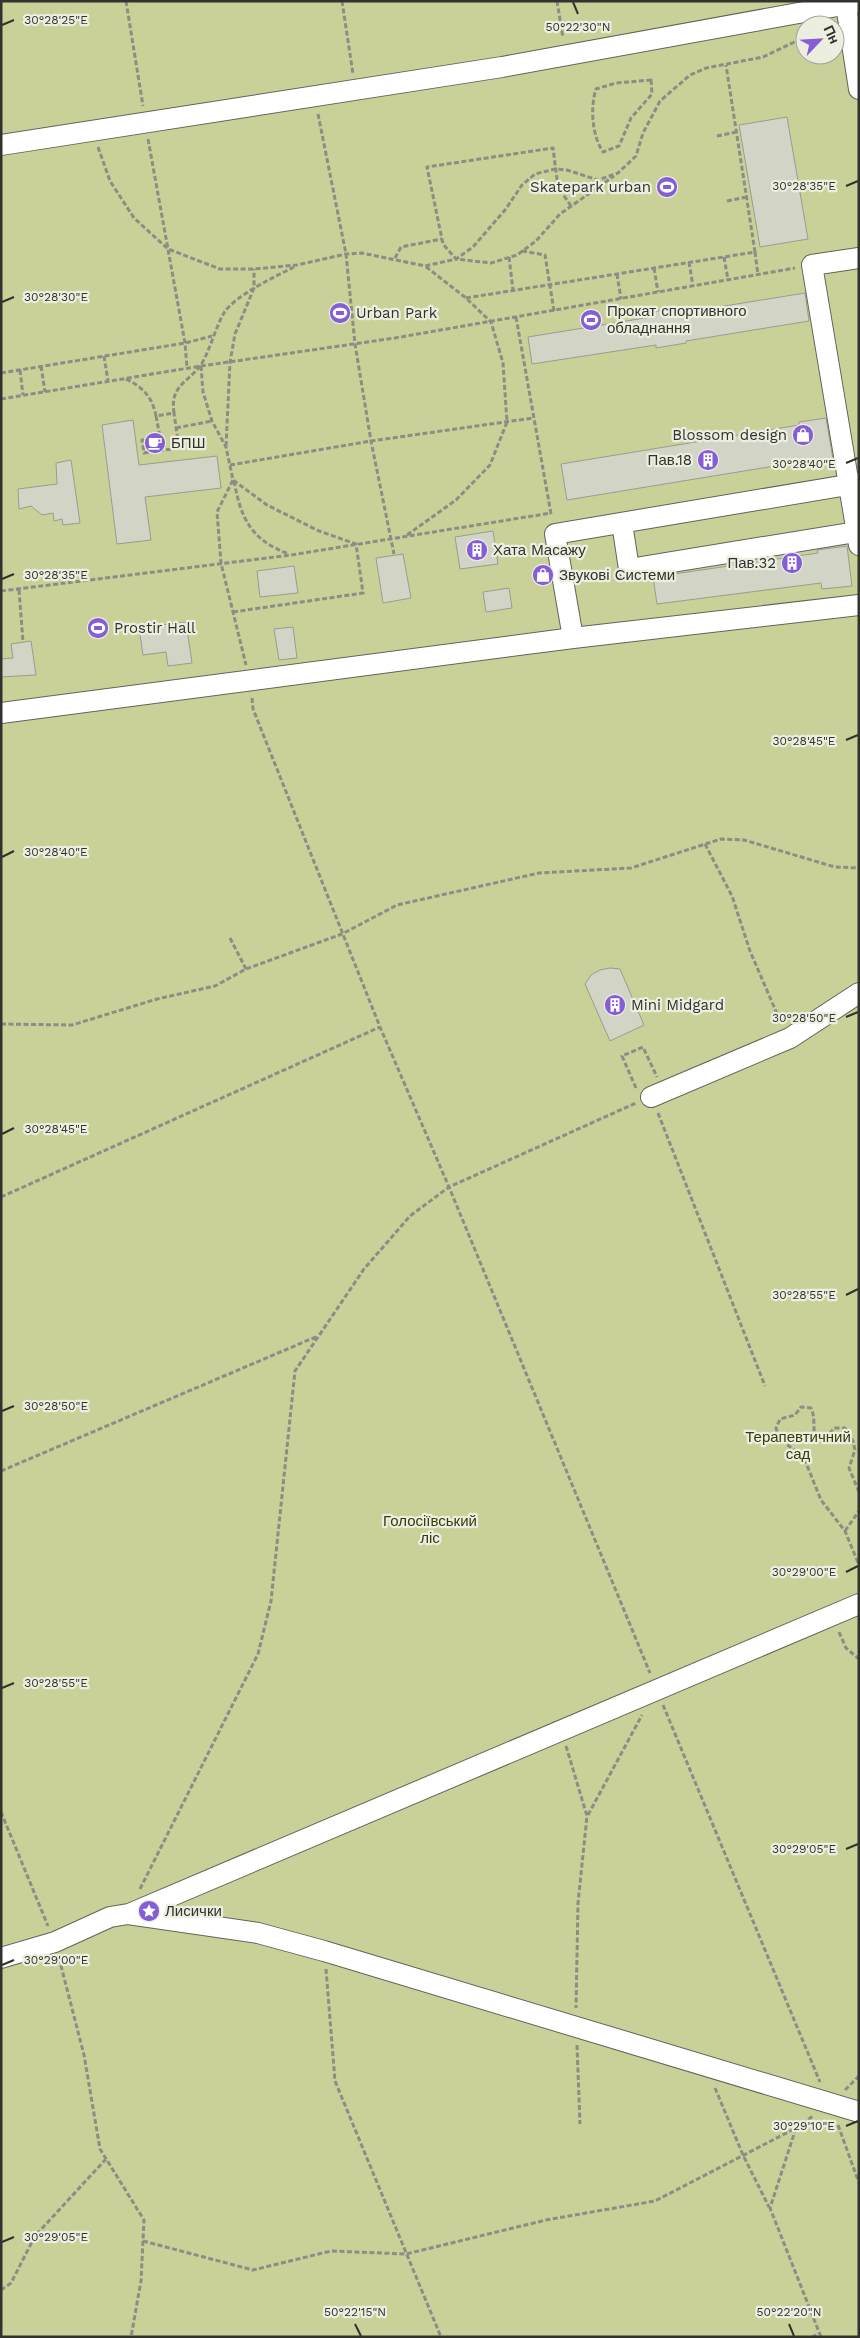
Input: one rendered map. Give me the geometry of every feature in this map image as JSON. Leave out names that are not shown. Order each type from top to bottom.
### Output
[{"type":"street","points":[[1,145],[566,55],[852,3],[859,89]]},
{"type":"street","points":[[622,523],[629,569],[858,538],[853,484],[812,265],[859,258]]},
{"type":"street","points":[[572,638],[554,534],[853,484]]},
{"type":"street","points":[[1,712],[572,638],[859,604]]},
{"type":"street","points":[[652,1096],[790,1038],[859,993]]},
{"type":"street","points":[[1,1958],[55,1942],[110,1918],[128,1914],[859,1604]]},
{"type":"street","points":[[128,1914],[258,1933],[324,1951],[859,2112]]},
{"type":"path","points":[[126,1],[145,121],[185,343],[187,368]]},
{"type":"path","points":[[342,1],[355,89]]},
{"type":"path","points":[[557,1],[566,55]]},
{"type":"path","points":[[425,266],[456,259],[492,263],[522,251],[536,240],[560,214],[618,173],[636,156],[643,133],[660,101],[690,75],[706,68],[763,57],[795,42]]},
{"type":"path","points":[[726,65],[758,275]]},
{"type":"path","points":[[652,80],[652,94],[632,118],[619,146],[603,152],[596,142],[592,102],[596,89],[616,83],[652,80]]},
{"type":"path","points":[[314,96],[346,254],[355,344],[371,440],[394,554]]},
{"type":"path","points":[[92,130],[110,181],[134,218],[168,249],[220,269],[254,269],[297,265],[346,254],[362,253],[395,258],[425,266],[466,298],[491,322],[503,363],[507,422],[490,465],[456,500],[405,536]]},
{"type":"path","points":[[717,136],[737,132]]},
{"type":"path","points":[[456,259],[443,244],[427,167],[553,148],[558,187],[572,206]]},
{"type":"path","points":[[456,259],[473,247],[505,210],[522,185],[536,174],[555,169],[567,170],[598,180],[618,173]]},
{"type":"path","points":[[727,201],[747,197]]},
{"type":"path","points":[[395,258],[401,247],[442,239]]},
{"type":"path","points":[[522,251],[545,255],[554,310]]},
{"type":"path","points":[[466,298],[755,252]]},
{"type":"path","points":[[724,256],[728,280]]},
{"type":"path","points":[[509,257],[513,290]]},
{"type":"path","points":[[689,262],[693,286]]},
{"type":"path","points":[[126,378],[143,388],[153,401],[160,437],[142,440],[144,454],[179,448],[172,401],[180,385],[201,366],[226,311],[254,288],[297,265]]},
{"type":"path","points":[[1,399],[187,368],[491,322],[812,265]]},
{"type":"path","points":[[654,268],[658,292]]},
{"type":"path","points":[[226,448],[230,362],[235,334],[254,288],[254,269]]},
{"type":"path","points":[[617,274],[621,299]]},
{"type":"path","points":[[516,317],[532,418],[554,534]]},
{"type":"path","points":[[1,373],[185,343],[213,336]]},
{"type":"path","points":[[104,356],[108,381]]},
{"type":"path","points":[[41,366],[45,392]]},
{"type":"path","points":[[201,366],[203,392],[212,421],[226,448],[239,508],[251,529],[270,547],[291,555]]},
{"type":"path","points":[[20,370],[23,395]]},
{"type":"path","points":[[156,416],[174,413]]},
{"type":"path","points":[[230,465],[371,440],[532,418]]},
{"type":"path","points":[[176,428],[212,421]]},
{"type":"path","points":[[234,480],[267,505],[320,531],[356,544]]},
{"type":"path","points":[[234,480],[217,512],[221,563],[249,681],[253,709],[380,1027],[449,1186],[805,2048],[831,2104],[859,2183]]},
{"type":"path","points":[[1,591],[291,555],[551,513]]},
{"type":"path","points":[[233,612],[363,593],[356,544]]},
{"type":"path","points":[[19,590],[23,642]]},
{"type":"path","points":[[1,1024],[72,1025],[157,999],[215,986],[246,969],[342,934],[397,906],[539,873],[631,868],[721,839],[744,840],[835,867],[859,868]]},
{"type":"path","points":[[705,844],[732,896],[753,960],[775,1011],[790,1038]]},
{"type":"path","points":[[230,938],[246,969]]},
{"type":"path","points":[[1,1197],[380,1027]]},
{"type":"path","points":[[652,1096],[622,1056],[644,1047],[652,1096],[765,1386]]},
{"type":"path","points":[[128,1914],[258,1654],[271,1600],[295,1371],[364,1270],[410,1216],[449,1186],[652,1096]]},
{"type":"path","points":[[1,1471],[319,1336]]},
{"type":"path","points":[[859,1492],[849,1468],[855,1450],[853,1441],[845,1428],[834,1428],[825,1440],[816,1439],[812,1427],[815,1418],[811,1408],[801,1407],[795,1415],[780,1419],[776,1428],[779,1438],[804,1458],[821,1500],[845,1531],[859,1565]]},
{"type":"path","points":[[845,1531],[859,1511]]},
{"type":"path","points":[[832,1616],[846,1648],[859,1659]]},
{"type":"path","points":[[587,1816],[657,1690]]},
{"type":"path","points":[[561,1730],[587,1816],[578,1903],[576,2027],[580,2124]]},
{"type":"path","points":[[1,1812],[55,1942],[84,2055],[100,2148],[144,2220],[141,2281],[131,2337]]},
{"type":"path","points":[[324,1951],[335,2081],[441,2337]]},
{"type":"path","points":[[706,2066],[743,2155],[770,2208],[820,2335],[812,2337]]},
{"type":"path","points":[[143,2241],[253,2270],[331,2251],[406,2254],[546,2220],[655,2201],[796,2128],[831,2104]]},
{"type":"path","points":[[770,2208],[796,2128]]},
{"type":"path","points":[[1,2290],[11,2283],[35,2236],[106,2159]]},
{"type":"green space","name":"Голосіївський ліс","points":[[1,1],[859,1],[859,2337],[1,2337]]},
{"type":"building","points":[[787,117],[808,239],[760,247],[739,125]]},
{"type":"building","points":[[805,293],[809,321],[686,341],[686,343],[656,348],[656,345],[532,364],[528,337],[651,317],[650,312],[680,308],[681,313]]},
{"type":"building","name":"Пав.18","points":[[826,418],[833,459],[805,464],[805,461],[567,500],[561,464],[799,425],[799,422]]},
{"type":"building","points":[[133,420],[139,465],[217,456],[221,488],[145,497],[151,540],[117,544],[102,425]]},
{"type":"building","points":[[71,460],[80,523],[63,525],[62,519],[54,521],[53,513],[42,515],[31,506],[19,509],[18,489],[57,484],[56,463]]},
{"type":"building","name":"Хата Масажу","points":[[493,531],[498,564],[460,569],[455,537]]},
{"type":"building","name":"Пав.32","points":[[847,546],[852,586],[822,589],[821,583],[657,604],[653,577],[818,553],[817,550]]},
{"type":"building","points":[[403,554],[411,598],[383,603],[376,558]]},
{"type":"building","points":[[294,566],[298,593],[260,597],[257,571]]},
{"type":"building","points":[[509,588],[512,608],[486,612],[483,592]]},
{"type":"building","points":[[186,622],[192,663],[168,666],[166,652],[143,655],[139,628]]},
{"type":"building","points":[[293,627],[297,658],[279,660],[274,629]]},
{"type":"building","points":[[31,641],[36,675],[1,677],[1,659],[13,658],[11,644]]},
{"type":"building","name":"Mini Midgard","points":[[620,969],[644,1025],[610,1041],[585,984],[591,975],[600,970]]},
{"type":"place","name":"Skatepark urban","points":[[667,187]]},
{"type":"place","name":"Urban Park","points":[[340,313]]},
{"type":"place","name":"Прокат спортивного обладнання","points":[[591,320]]},
{"type":"place","name":"Blossom design","points":[[803,435]]},
{"type":"place","name":"БПШ","points":[[155,443]]},
{"type":"place","name":"Пав.18","points":[[708,460]]},
{"type":"place","name":"Хата Масажу","points":[[477,550]]},
{"type":"place","name":"Пав.32","points":[[792,563]]},
{"type":"place","name":"Звукові Системи","points":[[543,575]]},
{"type":"place","name":"Prostir Hall","points":[[98,628]]},
{"type":"place","name":"Mini Midgard","points":[[615,1005]]},
{"type":"place","name":"Лисички","points":[[149,1911]]},
{"type":"park label","name":"Терапевтичний сад","points":[[798,1446]]}]
